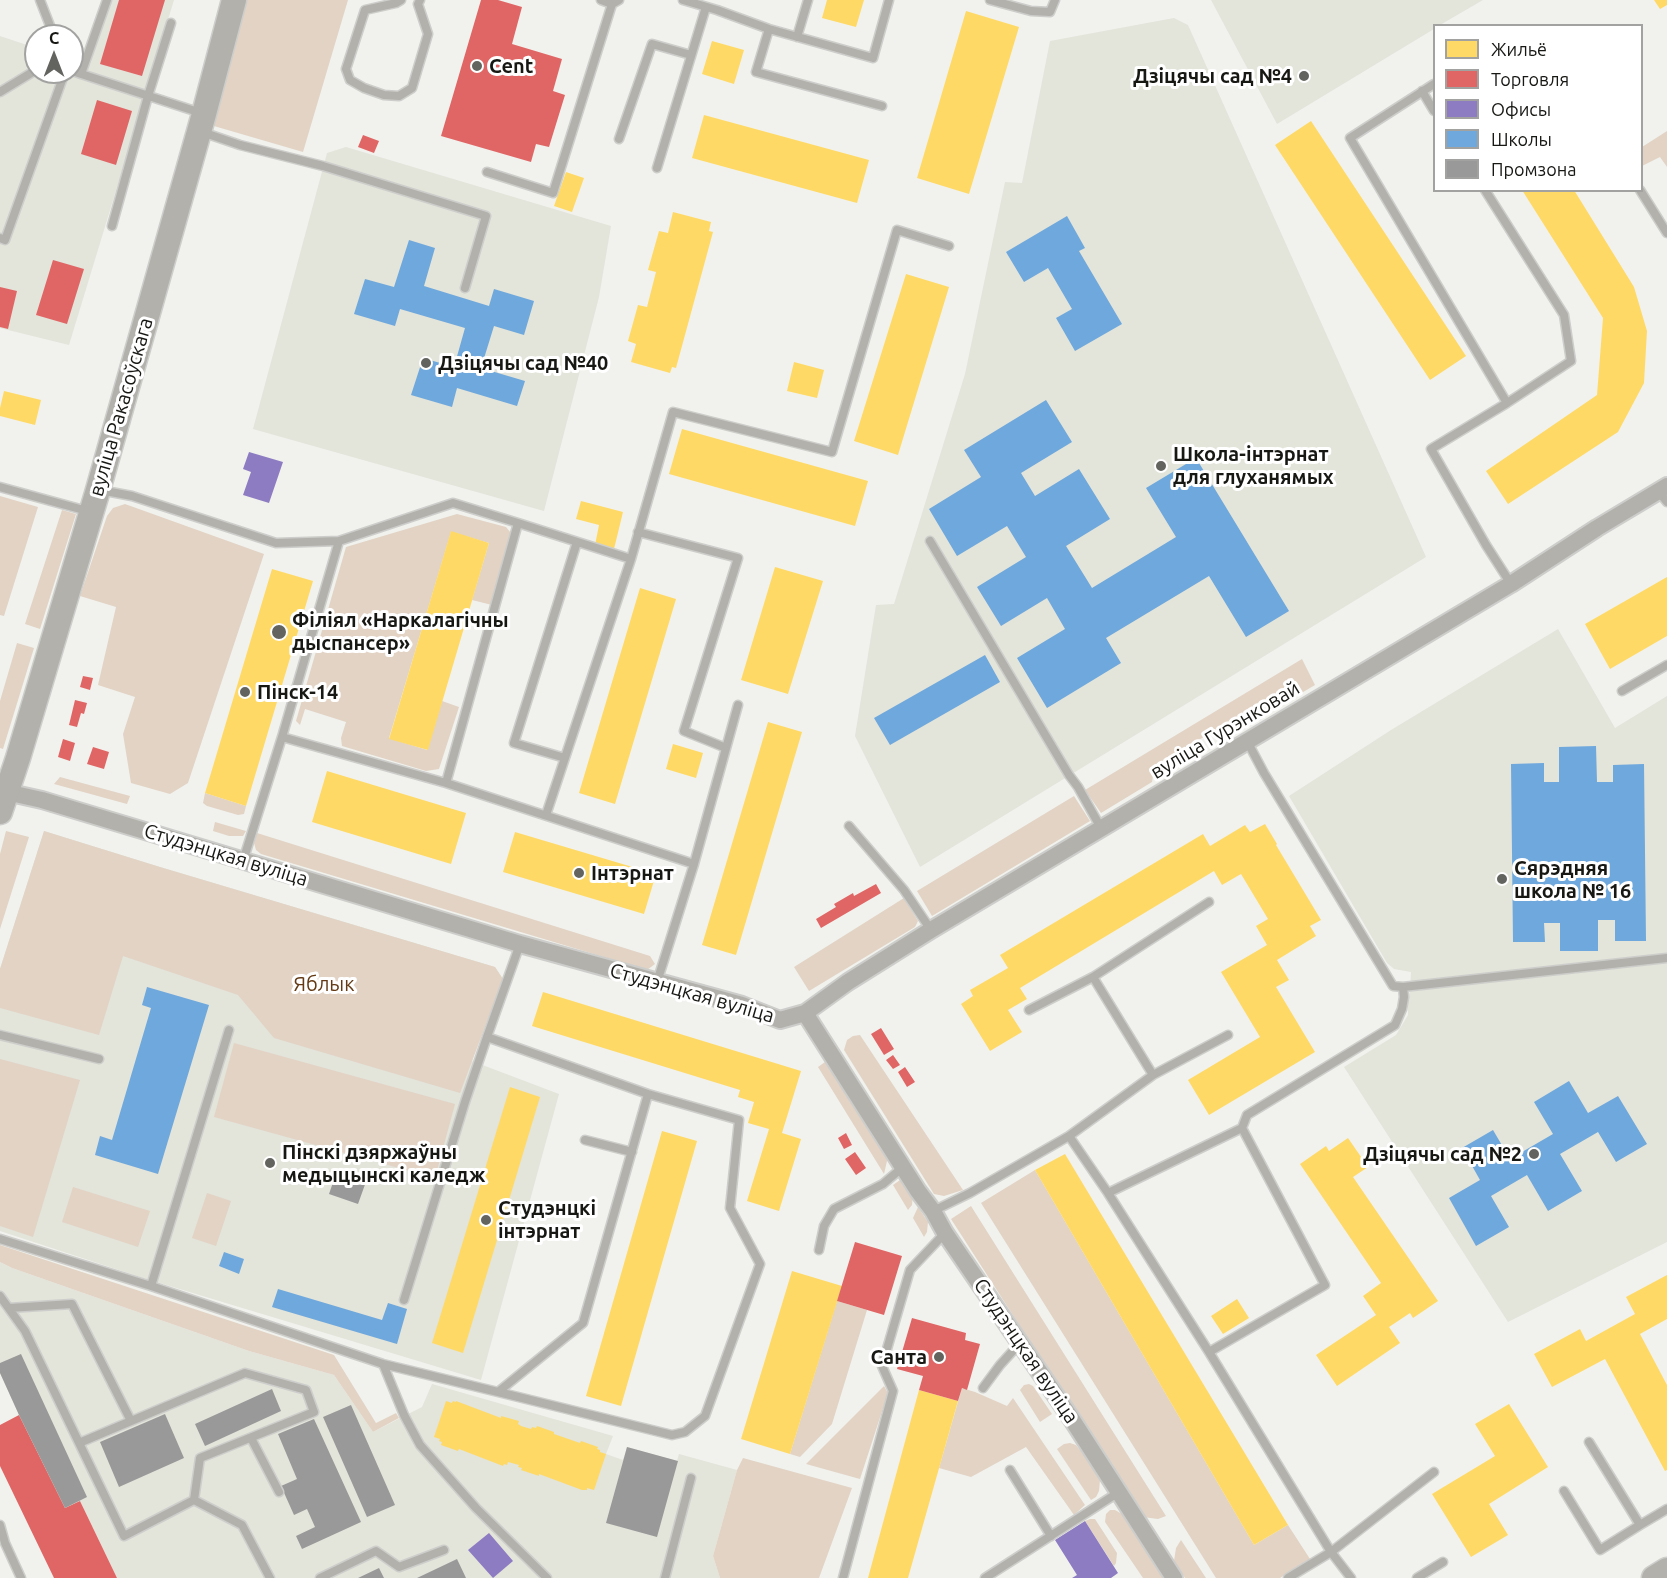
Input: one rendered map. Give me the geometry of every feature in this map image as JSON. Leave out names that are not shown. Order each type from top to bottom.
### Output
[{"type":"main road","name":"вуліца Ракасоўскага","points":[[2,798],[18,758],[98,490],[202,123],[234,0]]},
{"type":"main road","points":[[1654,1578],[1667,1570]]},
{"type":"street","name":"вуліца Гурэнковай","points":[[805,1013],[848,982],[931,930],[1664,493]]},
{"type":"street","name":"Студэнцкая вуліца","points":[[2,798],[42,800],[520,944],[742,1005],[780,1020],[805,1013],[945,1233],[1073,1421],[1174,1578]]},
{"type":"lane","points":[[40,0],[49,24]]},
{"type":"lane","points":[[84,54],[107,0]]},
{"type":"lane","points":[[401,0],[365,10],[346,69],[350,80],[384,95],[399,96],[412,88],[428,34],[418,4],[420,0]]},
{"type":"lane","points":[[487,172],[553,193],[616,2],[601,0]]},
{"type":"lane","points":[[683,0],[769,29],[873,58],[889,0]]},
{"type":"lane","points":[[797,37],[808,0]]},
{"type":"lane","points":[[990,0],[1031,11],[1050,12],[1055,0]]},
{"type":"lane","points":[[657,168],[706,7]]},
{"type":"lane","points":[[112,226],[171,23]]},
{"type":"lane","points":[[769,29],[756,72],[882,106]]},
{"type":"lane","points":[[619,139],[651,44],[691,55]]},
{"type":"lane","points":[[84,76],[148,96],[251,148],[322,166],[486,216],[465,288]]},
{"type":"lane","points":[[0,92],[24,77]]},
{"type":"lane","points":[[0,238],[5,240],[61,84]]},
{"type":"lane","points":[[1433,85],[1350,138],[1507,403]]},
{"type":"lane","points":[[1422,91],[1433,109]]},
{"type":"lane","points":[[1486,192],[1564,315],[1571,361],[1431,449],[1511,584]]},
{"type":"lane","points":[[1641,192],[1667,233]]},
{"type":"lane","points":[[546,815],[631,559],[673,412],[832,452],[897,230],[949,246]]},
{"type":"lane","points":[[0,487],[91,513]]},
{"type":"lane","points":[[98,490],[132,496],[276,543],[339,541],[453,503],[631,559]]},
{"type":"lane","points":[[446,783],[518,523]]},
{"type":"lane","points":[[638,532],[738,558],[684,731],[726,748]]},
{"type":"lane","points":[[243,861],[339,541]]},
{"type":"lane","points":[[565,758],[514,743],[577,542]]},
{"type":"lane","points":[[930,542],[1101,828]]},
{"type":"lane","points":[[1622,691],[1667,664]]},
{"type":"lane","points":[[657,983],[694,864],[738,705]]},
{"type":"lane","points":[[282,737],[446,783],[694,864]]},
{"type":"lane","points":[[1246,741],[1393,986],[1403,987],[1667,958]]},
{"type":"lane","points":[[849,826],[904,891],[931,930]]},
{"type":"lane","points":[[1029,1010],[1093,977],[1209,902]]},
{"type":"lane","points":[[404,1300],[465,1102],[520,944]]},
{"type":"lane","points":[[1093,977],[1153,1075]]},
{"type":"lane","points":[[1108,1193],[1242,1128],[1247,1115],[1395,1025],[1402,1009],[1403,987]]},
{"type":"lane","points":[[151,1286],[229,1030]]},
{"type":"lane","points":[[0,1035],[99,1059]]},
{"type":"lane","points":[[933,1211],[970,1193],[1069,1136],[1153,1075],[1228,1035]]},
{"type":"lane","points":[[0,1239],[151,1286],[383,1364],[672,1435],[685,1432],[705,1416],[760,1264],[730,1208],[739,1120],[648,1094],[487,1037]]},
{"type":"lane","points":[[498,1392],[583,1323],[648,1094]]},
{"type":"lane","points":[[1209,1352],[1324,1286],[1242,1128]]},
{"type":"lane","points":[[1069,1136],[1209,1352],[1331,1552],[1351,1578]]},
{"type":"lane","points":[[585,1140],[632,1152]]},
{"type":"lane","points":[[819,1250],[824,1226],[834,1209],[883,1184],[903,1167]]},
{"type":"lane","points":[[843,1578],[893,1391],[882,1366],[910,1270],[945,1233]]},
{"type":"lane","points":[[0,1296],[25,1331],[124,1536],[194,1500]]},
{"type":"lane","points":[[9,1308],[72,1304],[131,1421]]},
{"type":"lane","points":[[983,1388],[1020,1343]]},
{"type":"lane","points":[[383,1364],[404,1415],[420,1445],[476,1508],[547,1578]]},
{"type":"lane","points":[[79,1443],[245,1373],[306,1390],[314,1412],[200,1458],[194,1500]]},
{"type":"lane","points":[[251,1437],[279,1492]]},
{"type":"lane","points":[[1589,1442],[1640,1525]]},
{"type":"lane","points":[[1010,1470],[1051,1536]]},
{"type":"lane","points":[[1288,1578],[1331,1552],[1434,1472]]},
{"type":"lane","points":[[665,1578],[691,1478]]},
{"type":"lane","points":[[1564,1491],[1600,1550],[1667,1509]]},
{"type":"lane","points":[[985,1578],[1119,1492]]},
{"type":"lane","points":[[194,1500],[242,1525],[270,1578]]},
{"type":"lane","points":[[0,1525],[3,1544],[21,1578]]},
{"type":"lane","points":[[320,1578],[376,1551],[399,1567],[444,1550]]},
{"type":"lane","points":[[1417,1578],[1443,1562]]},
{"type":"shaded area","points":[[110,0],[174,0],[69,345],[0,328],[0,36],[24,44],[24,84],[84,84],[84,63],[90,65]]},
{"type":"shaded area","name":"Дзіцячы сад №4","points":[[1211,0],[1483,0],[1442,24],[1433,24],[1433,30],[1277,124]]},
{"type":"shaded area","name":"Школа-інтэрнат для глуханямых","points":[[1174,18],[1188,25],[1426,557],[920,867],[855,736],[876,605],[894,604],[965,374],[1005,182],[1022,183],[1050,41]]},
{"type":"shaded area","name":"Дзіцячы сад №40","points":[[346,147],[611,226],[599,297],[544,511],[253,429],[327,153]]},
{"type":"shaded area","points":[[1558,629],[1615,728],[1667,696],[1667,1242],[1508,1322],[1344,1067],[1396,1035],[1408,1015],[1411,972],[1394,969],[1387,963],[1289,796],[1391,730]]},
{"type":"shaded area","name":"Пінскі дзяржаўны медыцынскі каледж","points":[[44,831],[495,967],[503,979],[472,1061],[559,1094],[481,1380],[143,1278],[0,1231],[0,969]]},
{"type":"shaded area","points":[[0,1262],[249,1351],[334,1375],[373,1432],[422,1407],[432,1384],[613,1436],[606,1454],[623,1460],[627,1447],[677,1461],[679,1454],[737,1470],[713,1556],[720,1578],[117,1578],[80,1501],[65,1508],[0,1373]]},
{"type":"green space","points":[[243,0],[348,0],[303,152],[207,124]]},
{"type":"green space","points":[[1667,131],[1667,167],[1660,157],[1643,166],[1643,146]]},
{"type":"green space","points":[[0,496],[38,507],[4,616],[0,615]]},
{"type":"green space","points":[[125,504],[264,554],[188,783],[170,794],[131,783],[123,734],[135,697],[98,685],[116,607],[80,596],[107,516],[113,508]]},
{"type":"green space","points":[[62,510],[76,514],[40,629],[25,624]]},
{"type":"green space","points":[[457,514],[506,527],[511,533],[492,605],[472,600],[489,543],[451,532],[389,738],[427,750],[442,701],[459,707],[439,769],[426,771],[342,746],[341,738],[346,722],[305,709],[300,725],[296,721],[346,547]]},
{"type":"green space","points":[[17,643],[34,648],[3,749],[0,748],[0,701]]},
{"type":"green space","points":[[1302,659],[1315,685],[1254,721],[1237,718],[1155,765],[1152,782],[1101,813],[1085,790]]},
{"type":"green space","points":[[60,777],[130,796],[127,804],[54,784]]},
{"type":"green space","points":[[205,793],[246,806],[244,814],[238,815],[207,806],[203,803]]},
{"type":"green space","points":[[1074,796],[1090,821],[932,916],[917,891]]},
{"type":"green space","points":[[215,822],[246,831],[243,836],[229,836],[213,831]]},
{"type":"green space","points":[[6,831],[29,837],[0,929],[0,854]]},
{"type":"green space","name":"Яблык","points":[[44,831],[495,967],[503,979],[460,1093],[274,1038],[238,995],[123,956],[99,1035],[0,1008],[0,969]]},
{"type":"green space","points":[[257,833],[650,956],[655,964],[647,970],[261,854],[256,850],[254,843]]},
{"type":"green space","points":[[904,898],[918,921],[915,927],[809,991],[794,967]]},
{"type":"green space","points":[[860,1035],[963,1190],[944,1196],[934,1194],[844,1050],[847,1040]]},
{"type":"green space","points":[[234,1043],[455,1104],[435,1178],[214,1117]]},
{"type":"green space","points":[[0,1059],[80,1080],[33,1237],[0,1226]]},
{"type":"green space","points":[[825,1062],[886,1155],[884,1174],[818,1067]]},
{"type":"green space","points":[[1035,1170],[1254,1545],[1288,1525],[1310,1559],[1280,1578],[1216,1578],[981,1203]]},
{"type":"green space","points":[[903,1178],[913,1193],[912,1205],[908,1210],[893,1185]]},
{"type":"green space","points":[[73,1187],[150,1211],[138,1247],[62,1222]]},
{"type":"green space","points":[[207,1193],[231,1201],[216,1246],[192,1238]]},
{"type":"green space","points":[[971,1206],[1166,1516],[1158,1519],[1143,1517],[951,1219]]},
{"type":"green space","points":[[918,1207],[928,1222],[924,1237],[913,1218]]},
{"type":"green space","points":[[0,1245],[334,1355],[376,1423],[396,1413],[399,1418],[373,1432],[334,1375],[249,1351],[12,1268],[0,1262]]},
{"type":"green space","points":[[837,1301],[867,1310],[832,1424],[800,1457],[790,1454]]},
{"type":"green space","points":[[1024,1385],[1033,1386],[1052,1414],[1040,1422],[1020,1390]]},
{"type":"green space","points":[[884,1386],[888,1393],[860,1479],[806,1464]]},
{"type":"green space","points":[[962,1388],[1007,1406],[1013,1398],[1085,1505],[1074,1515],[1026,1447],[971,1477],[939,1468]]},
{"type":"green space","points":[[1070,1443],[1076,1445],[1096,1470],[1100,1480],[1099,1491],[1091,1500],[1057,1449]]},
{"type":"green space","points":[[743,1458],[852,1488],[819,1578],[720,1578],[713,1556],[737,1470]]},
{"type":"green space","points":[[1110,1510],[1122,1514],[1165,1578],[1143,1578],[1105,1522],[1106,1514]]},
{"type":"green space","points":[[1095,1519],[1117,1553],[1114,1566],[1085,1521]]},
{"type":"green space","points":[[1181,1540],[1206,1578],[1185,1578],[1174,1561],[1176,1548]]},
{"type":"building: Жильё","points":[[827,0],[864,0],[856,27],[822,18]]},
{"type":"building: Жильё","points":[[1654,0],[1667,0],[1667,5],[1660,9]]},
{"type":"building: Жильё","points":[[966,11],[1019,27],[969,194],[917,178]]},
{"type":"building: Жильё","points":[[712,41],[744,50],[734,84],[702,74]]},
{"type":"building: Жильё","points":[[704,115],[869,160],[857,203],[692,158]]},
{"type":"building: Жильё","points":[[1311,121],[1466,356],[1430,380],[1275,145]]},
{"type":"building: Жильё","points":[[566,172],[584,178],[572,212],[554,206]]},
{"type":"building: Жильё","points":[[1523,192],[1575,192],[1634,287],[1647,331],[1644,383],[1618,432],[1508,504],[1486,471],[1597,395],[1603,318]]},
{"type":"building: Жильё","points":[[673,212],[711,222],[709,231],[713,232],[676,368],[672,367],[670,373],[631,362],[636,344],[628,341],[638,305],[647,307],[656,272],[648,270],[659,231],[668,233]]},
{"type":"building: Жильё","points":[[906,274],[949,287],[898,455],[854,441]]},
{"type":"building: Жильё","points":[[794,362],[824,370],[817,398],[787,391]]},
{"type":"building: Жильё","points":[[4,391],[41,400],[35,425],[0,416]]},
{"type":"building: Жильё","points":[[682,429],[868,481],[855,526],[669,474]]},
{"type":"building: Жильё","points":[[581,501],[623,512],[614,549],[595,545],[599,525],[576,519]]},
{"type":"building: Жильё","points":[[451,531],[489,543],[428,750],[389,739]]},
{"type":"building: Жильё","points":[[775,567],[823,581],[788,694],[741,680]]},
{"type":"building: Жильё","points":[[272,569],[313,581],[246,806],[205,793]]},
{"type":"building: Жильё","points":[[1667,577],[1667,636],[1610,669],[1585,624]]},
{"type":"building: Жильё","points":[[640,588],[676,599],[615,804],[579,793]]},
{"type":"building: Жильё","points":[[768,722],[802,732],[736,955],[702,945]]},
{"type":"building: Жильё","points":[[673,744],[703,753],[696,778],[666,769]]},
{"type":"building: Жильё","points":[[327,771],[466,813],[451,864],[312,822]]},
{"type":"building: Жильё","points":[[1265,824],[1321,920],[1310,926],[1316,936],[1277,960],[1289,980],[1276,987],[1315,1052],[1209,1115],[1188,1080],[1260,1037],[1221,972],[1267,945],[1256,926],[1268,919],[1241,874],[1222,885],[1214,871],[1020,988],[1027,999],[1008,1010],[1022,1032],[990,1051],[961,1004],[973,996],[970,990],[1008,968],[1000,955],[1203,834],[1210,846],[1245,825],[1250,832]]},
{"type":"building: Жильё","name":"Інтэрнат","points":[[515,832],[656,874],[644,914],[503,872]]},
{"type":"building: Жильё","points":[[543,992],[801,1071],[782,1133],[801,1139],[779,1211],[747,1201],[769,1129],[748,1123],[754,1102],[738,1097],[740,1090],[532,1026]]},
{"type":"building: Жильё","name":"Студэнцкі інтэрнат","points":[[510,1087],[540,1097],[463,1353],[432,1343]]},
{"type":"building: Жильё","points":[[662,1131],[697,1141],[621,1406],[586,1396]]},
{"type":"building: Жильё","points":[[1348,1138],[1368,1167],[1353,1177],[1438,1301],[1413,1318],[1410,1313],[1389,1327],[1400,1343],[1337,1386],[1316,1355],[1376,1315],[1363,1296],[1381,1283],[1300,1164],[1326,1146],[1329,1151]]},
{"type":"building: Жильё","points":[[1065,1154],[1288,1525],[1254,1545],[1035,1170]]},
{"type":"building: Жильё","points":[[792,1271],[842,1286],[790,1454],[741,1439]]},
{"type":"building: Жильё","points":[[1667,1275],[1667,1319],[1640,1334],[1667,1385],[1667,1470],[1665,1471],[1605,1359],[1552,1387],[1534,1354],[1580,1329],[1586,1341],[1635,1314],[1626,1297]]},
{"type":"building: Жильё","points":[[1237,1299],[1249,1318],[1223,1334],[1211,1316]]},
{"type":"building: Жильё","points":[[919,1390],[958,1401],[908,1578],[868,1578]]},
{"type":"building: Жильё","points":[[446,1401],[452,1403],[456,1401],[501,1418],[501,1416],[519,1421],[518,1424],[521,1426],[531,1429],[537,1426],[580,1443],[581,1441],[598,1447],[600,1452],[606,1454],[594,1490],[587,1488],[587,1490],[582,1490],[539,1474],[539,1476],[521,1470],[519,1465],[508,1462],[503,1466],[459,1449],[458,1451],[441,1445],[440,1439],[434,1437]]},
{"type":"building: Жильё","points":[[1509,1404],[1548,1467],[1489,1504],[1508,1535],[1471,1557],[1432,1494],[1495,1456],[1475,1424]]},
{"type":"building: Торговля","points":[[119,0],[165,0],[142,76],[100,64]]},
{"type":"building: Торговля","points":[[481,0],[498,0],[522,7],[512,44],[562,59],[553,91],[565,95],[549,147],[536,144],[531,162],[441,136]]},
{"type":"building: Торговля","points":[[97,100],[132,111],[116,165],[81,154]]},
{"type":"building: Торговля","points":[[363,135],[379,141],[374,153],[358,147]]},
{"type":"building: Торговля","points":[[53,260],[84,269],[67,324],[36,315]]},
{"type":"building: Торговля","points":[[0,287],[17,291],[8,329],[0,327]]},
{"type":"building: Торговля","points":[[83,676],[93,678],[90,690],[80,687]]},
{"type":"building: Торговля","points":[[75,700],[87,703],[77,727],[69,725]]},
{"type":"building: Торговля","points":[[63,739],[75,743],[70,761],[58,757]]},
{"type":"building: Торговля","points":[[93,747],[109,752],[104,769],[87,764]]},
{"type":"building: Торговля","points":[[876,884],[881,893],[821,928],[816,919],[836,907],[834,904]]},
{"type":"building: Торговля","points":[[881,1028],[894,1049],[884,1055],[871,1034]]},
{"type":"building: Торговля","points":[[893,1055],[900,1065],[893,1069],[886,1060]]},
{"type":"building: Торговля","points":[[905,1067],[915,1082],[907,1087],[898,1072]]},
{"type":"building: Торговля","points":[[846,1133],[852,1145],[844,1149],[838,1138]]},
{"type":"building: Торговля","points":[[855,1152],[866,1168],[856,1175],[845,1159]]},
{"type":"building: Торговля","points":[[855,1242],[902,1256],[884,1315],[837,1301]]},
{"type":"building: Торговля","name":"Санта","points":[[912,1318],[966,1333],[965,1340],[980,1344],[967,1390],[962,1388],[958,1401],[919,1390],[923,1376],[897,1369]]},
{"type":"building: Торговля","points":[[19,1415],[65,1508],[80,1501],[117,1578],[54,1578],[0,1466],[0,1425]]},
{"type":"building: Офисы","points":[[249,452],[283,462],[269,503],[243,495],[251,472],[243,469]]},
{"type":"building: Офисы","points":[[1085,1521],[1118,1573],[1111,1578],[1072,1578],[1077,1575],[1055,1540]]},
{"type":"building: Офисы","points":[[489,1533],[513,1561],[493,1578],[468,1550]]},
{"type":"building: Школы","points":[[1067,216],[1085,248],[1079,251],[1122,324],[1075,351],[1056,318],[1072,309],[1048,268],[1024,282],[1006,252]]},
{"type":"building: Школы","points":[[409,240],[435,248],[424,286],[489,306],[494,289],[534,301],[524,335],[494,326],[481,368],[525,381],[517,406],[457,388],[452,407],[411,395],[423,358],[454,367],[465,328],[400,309],[395,326],[354,314],[365,279],[394,287]]},
{"type":"building: Школы","points":[[1046,400],[1072,442],[1021,473],[1035,496],[1079,469],[1110,519],[1066,546],[1092,588],[1176,537],[1146,488],[1196,458],[1289,611],[1246,637],[1209,576],[1106,638],[1121,663],[1047,708],[1017,658],[1065,629],[1047,598],[1001,626],[977,587],[1026,557],[1007,526],[957,556],[929,509],[981,477],[964,450]]},
{"type":"building: Школы","points":[[985,655],[1000,682],[890,745],[874,718]]},
{"type":"building: Школы","points":[[1596,746],[1597,782],[1613,782],[1613,765],[1644,764],[1646,941],[1615,941],[1615,920],[1598,920],[1598,951],[1560,951],[1560,923],[1544,923],[1545,942],[1513,942],[1511,764],[1544,763],[1544,782],[1559,782],[1559,747]]},
{"type":"building: Школы","points":[[147,987],[209,1005],[158,1174],[95,1155],[100,1136],[112,1140],[151,1008],[142,1005]]},
{"type":"building: Школы","points":[[1569,1081],[1588,1113],[1618,1096],[1647,1144],[1616,1162],[1598,1132],[1560,1154],[1582,1191],[1548,1211],[1527,1175],[1491,1196],[1509,1227],[1476,1246],[1449,1198],[1480,1180],[1462,1148],[1493,1130],[1510,1159],[1553,1134],[1534,1102]]},
{"type":"building: Школы","points":[[224,1252],[244,1259],[239,1274],[219,1266]]},
{"type":"building: Школы","points":[[278,1289],[382,1320],[388,1303],[407,1309],[397,1344],[272,1307]]},
{"type":"building: Промзона","points":[[338,1168],[367,1179],[358,1204],[329,1194]]},
{"type":"building: Промзона","points":[[21,1354],[87,1497],[65,1508],[0,1373],[0,1363]]},
{"type":"building: Промзона","points":[[272,1389],[281,1411],[205,1446],[195,1424]]},
{"type":"building: Промзона","points":[[351,1405],[395,1505],[367,1517],[323,1417]]},
{"type":"building: Промзона","points":[[165,1414],[184,1458],[119,1487],[100,1442]]},
{"type":"building: Промзона","points":[[314,1419],[361,1522],[302,1549],[296,1536],[315,1527],[307,1509],[294,1515],[281,1486],[297,1479],[278,1434]]},
{"type":"building: Промзона","points":[[627,1447],[678,1461],[657,1537],[606,1523]]},
{"type":"building: Промзона","points":[[457,1559],[466,1578],[417,1578]]},
{"type":"building: Промзона","points":[[379,1568],[384,1578],[358,1578]]},
{"type":"place","name":"Cent","points":[[477,66]]},
{"type":"place","name":"Дзіцячы сад №4","points":[[1304,76]]},
{"type":"place","name":"Дзіцячы сад №40","points":[[426,363]]},
{"type":"place","name":"Школа-інтэрнат для глуханямых","points":[[1161,466]]},
{"type":"place","name":"Філіял «Наркалагічны дыспансер»","points":[[279,632]]},
{"type":"place","name":"Пінск-14","points":[[245,692]]},
{"type":"place","name":"Інтэрнат","points":[[579,873]]},
{"type":"place","name":"Сярэдняя школа № 16","points":[[1502,879]]},
{"type":"place","name":"Дзіцячы сад №2","points":[[1534,1154]]},
{"type":"place","name":"Пінскі дзяржаўны медыцынскі каледж","points":[[270,1163]]},
{"type":"place","name":"Студэнцкі інтэрнат","points":[[486,1220]]},
{"type":"place","name":"Санта","points":[[939,1357]]}]
